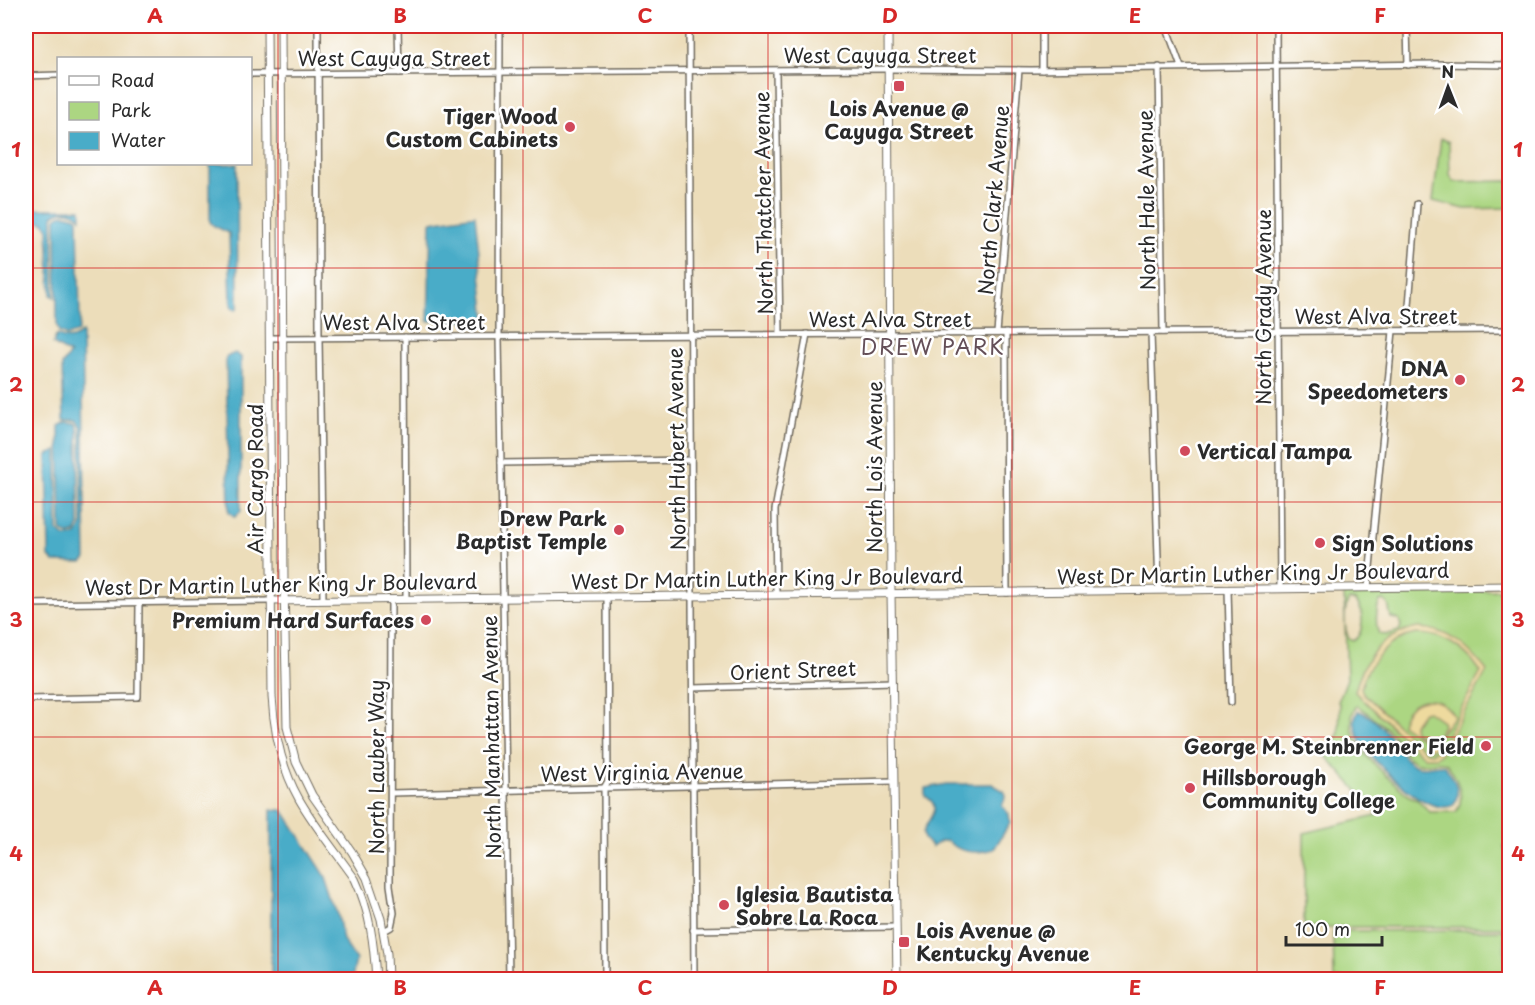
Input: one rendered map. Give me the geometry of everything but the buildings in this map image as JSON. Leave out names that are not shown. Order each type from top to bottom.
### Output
[{"type":"street","name":"Air Cargo Road","points":[[267,26],[272,697],[278,745],[284,766],[299,799],[355,879],[360,891],[370,923],[376,980]]},
{"type":"street","name":"Air Cargo Road","points":[[281,26],[285,713],[292,750],[301,774],[312,795],[352,852],[367,878],[384,931],[388,980]]},
{"type":"street","points":[[318,26],[323,600]]},
{"type":"street","points":[[398,26],[399,73]]},
{"type":"street","name":"North Manhattan Avenue","points":[[500,26],[499,337],[509,980]]},
{"type":"street","name":"North Hubert Avenue","points":[[689,26],[694,980]]},
{"type":"street","name":"North Lois Avenue","points":[[888,26],[891,592],[897,980]]},
{"type":"street","points":[[1042,26],[1042,70]]},
{"type":"street","points":[[1166,26],[1181,67]]},
{"type":"street","name":"North Grady Avenue","points":[[1276,26],[1280,589]]},
{"type":"street","points":[[1407,26],[1408,65]]},
{"type":"street","name":"West Cayuga Street","points":[[252,74],[1509,65]]},
{"type":"street","name":"North Hale Avenue","points":[[1159,68],[1163,332]]},
{"type":"street","name":"North Clark Avenue","points":[[997,333],[1019,70]]},
{"type":"street","name":"North Thatcher Avenue","points":[[776,71],[780,334]]},
{"type":"street","points":[[26,76],[57,75]]},
{"type":"street","points":[[1407,331],[1417,204]]},
{"type":"street","name":"West Alva Street","points":[[271,338],[1509,330]]},
{"type":"street","points":[[1368,588],[1393,331]]},
{"type":"street","points":[[1006,333],[1007,593]]},
{"type":"street","points":[[1151,333],[1159,590]]},
{"type":"street","points":[[776,594],[775,510],[807,334]]},
{"type":"street","points":[[405,337],[406,598]]},
{"type":"street","points":[[501,463],[691,460]]},
{"type":"street","name":"West Dr Martin Luther King Jr Boulevard","points":[[26,604],[1509,586]]},
{"type":"street","points":[[1228,589],[1231,702]]},
{"type":"street","points":[[604,980],[604,788],[608,781],[608,596]]},
{"type":"street","name":"North Lauber Way","points":[[384,931],[390,927],[394,913],[390,885],[391,599]]},
{"type":"street","points":[[26,699],[138,698],[138,603]]},
{"type":"street","name":"Orient Street","points":[[693,688],[893,682]]},
{"type":"street","points":[[26,717],[27,980]]},
{"type":"street","name":"West Virginia Avenue","points":[[391,794],[894,782]]},
{"type":"street","points":[[693,930],[896,927]]},
{"type":"green space","points":[[1441,138],[1449,142],[1450,175],[1454,182],[1509,181],[1509,208],[1465,209],[1433,201]]},
{"type":"green space","points":[[1509,590],[1510,837],[1504,846],[1505,851],[1509,854],[1509,930],[1505,927],[1304,927],[1304,833],[1378,814],[1325,755],[1339,733],[1340,705],[1338,702],[1347,679],[1345,622],[1349,639],[1353,641],[1360,633],[1362,622],[1361,610],[1356,601],[1349,600],[1345,618],[1344,592]],"holes":[[[1384,600],[1388,604],[1391,618],[1399,620],[1401,626],[1399,631],[1385,635],[1379,634],[1377,622],[1379,604]],[[1357,705],[1378,721],[1413,761],[1421,764],[1446,763],[1459,787],[1460,800],[1456,812],[1430,812],[1372,762],[1357,740],[1353,729],[1353,713]]]},
{"type":"green space","points":[[1504,930],[1505,966],[1509,967],[1509,979],[1334,979],[1333,931]]},
{"type":"sand","points":[[1418,628],[1429,629],[1449,636],[1473,655],[1487,671],[1441,753],[1436,757],[1424,757],[1355,692],[1363,668],[1376,649],[1405,631]],"holes":[[[1426,634],[1453,644],[1468,656],[1481,672],[1439,749],[1432,753],[1426,752],[1363,693],[1361,688],[1368,669],[1389,646],[1406,636]]]},
{"type":"sand","points":[[1424,700],[1438,701],[1445,705],[1454,716],[1434,742],[1435,747],[1431,749],[1427,748],[1427,743],[1401,724],[1409,708]],"holes":[[[1428,711],[1442,721],[1443,726],[1433,741],[1428,741],[1414,731],[1413,726],[1423,712]]]},
{"type":"water","points":[[210,165],[237,165],[238,306],[236,310],[231,304],[229,233],[210,222]]},
{"type":"water","points":[[31,209],[81,209],[81,218],[67,211],[56,213],[53,216],[54,297],[51,295],[48,230],[45,223],[30,219]]},
{"type":"water","points":[[65,214],[78,219],[80,322],[78,332],[67,336],[59,332],[57,325],[56,218]]},
{"type":"water","points":[[475,215],[486,321],[428,321],[431,222]]},
{"type":"water","points":[[82,332],[86,559],[82,563],[54,562],[49,557],[47,455],[57,451],[58,531],[65,537],[74,536],[82,525],[81,427],[76,420],[64,420],[62,365],[70,354],[53,344],[58,335],[71,338]]},
{"type":"water","points":[[235,353],[241,357],[241,511],[235,517],[229,512],[226,357]]},
{"type":"water","points":[[66,422],[75,423],[78,428],[79,525],[76,532],[70,534],[61,530],[59,426]]},
{"type":"water","points":[[1358,711],[1380,726],[1412,764],[1423,767],[1444,765],[1457,789],[1453,805],[1443,807],[1431,804],[1394,779],[1366,750],[1360,740],[1354,720]]},
{"type":"water","points":[[946,784],[992,784],[1004,791],[1006,795],[1002,806],[1009,814],[1010,823],[994,849],[981,852],[969,851],[957,848],[947,841],[941,841],[932,847],[924,839],[923,833],[934,808],[931,800],[925,796],[925,788]]},
{"type":"water","points":[[271,810],[283,810],[325,875],[338,915],[343,940],[356,960],[352,979],[271,979]]},
{"type":"place","name":"Lois Avenue @ Cayuga Street","points":[[899,86]]},
{"type":"place","name":"Tiger Wood Custom Cabinets","points":[[570,127]]},
{"type":"place","name":"DNA Speedometers","points":[[1460,380]]},
{"type":"place","name":"Vertical Tampa","points":[[1185,451]]},
{"type":"place","name":"Drew Park Baptist Temple","points":[[619,530]]},
{"type":"place","name":"Sign Solutions","points":[[1320,543]]},
{"type":"place","name":"Premium Hard Surfaces","points":[[426,620]]},
{"type":"place","name":"George M. Steinbrenner Field","points":[[1486,746]]},
{"type":"place","name":"Hillsborough Community College","points":[[1190,788]]},
{"type":"place","name":"Iglesia Bautista Sobre La Roca","points":[[724,905]]},
{"type":"place","name":"Lois Avenue @ Kentucky Avenue","points":[[904,942]]},
{"type":"district","name":"DREW PARK","points":[[933,346]]}]
